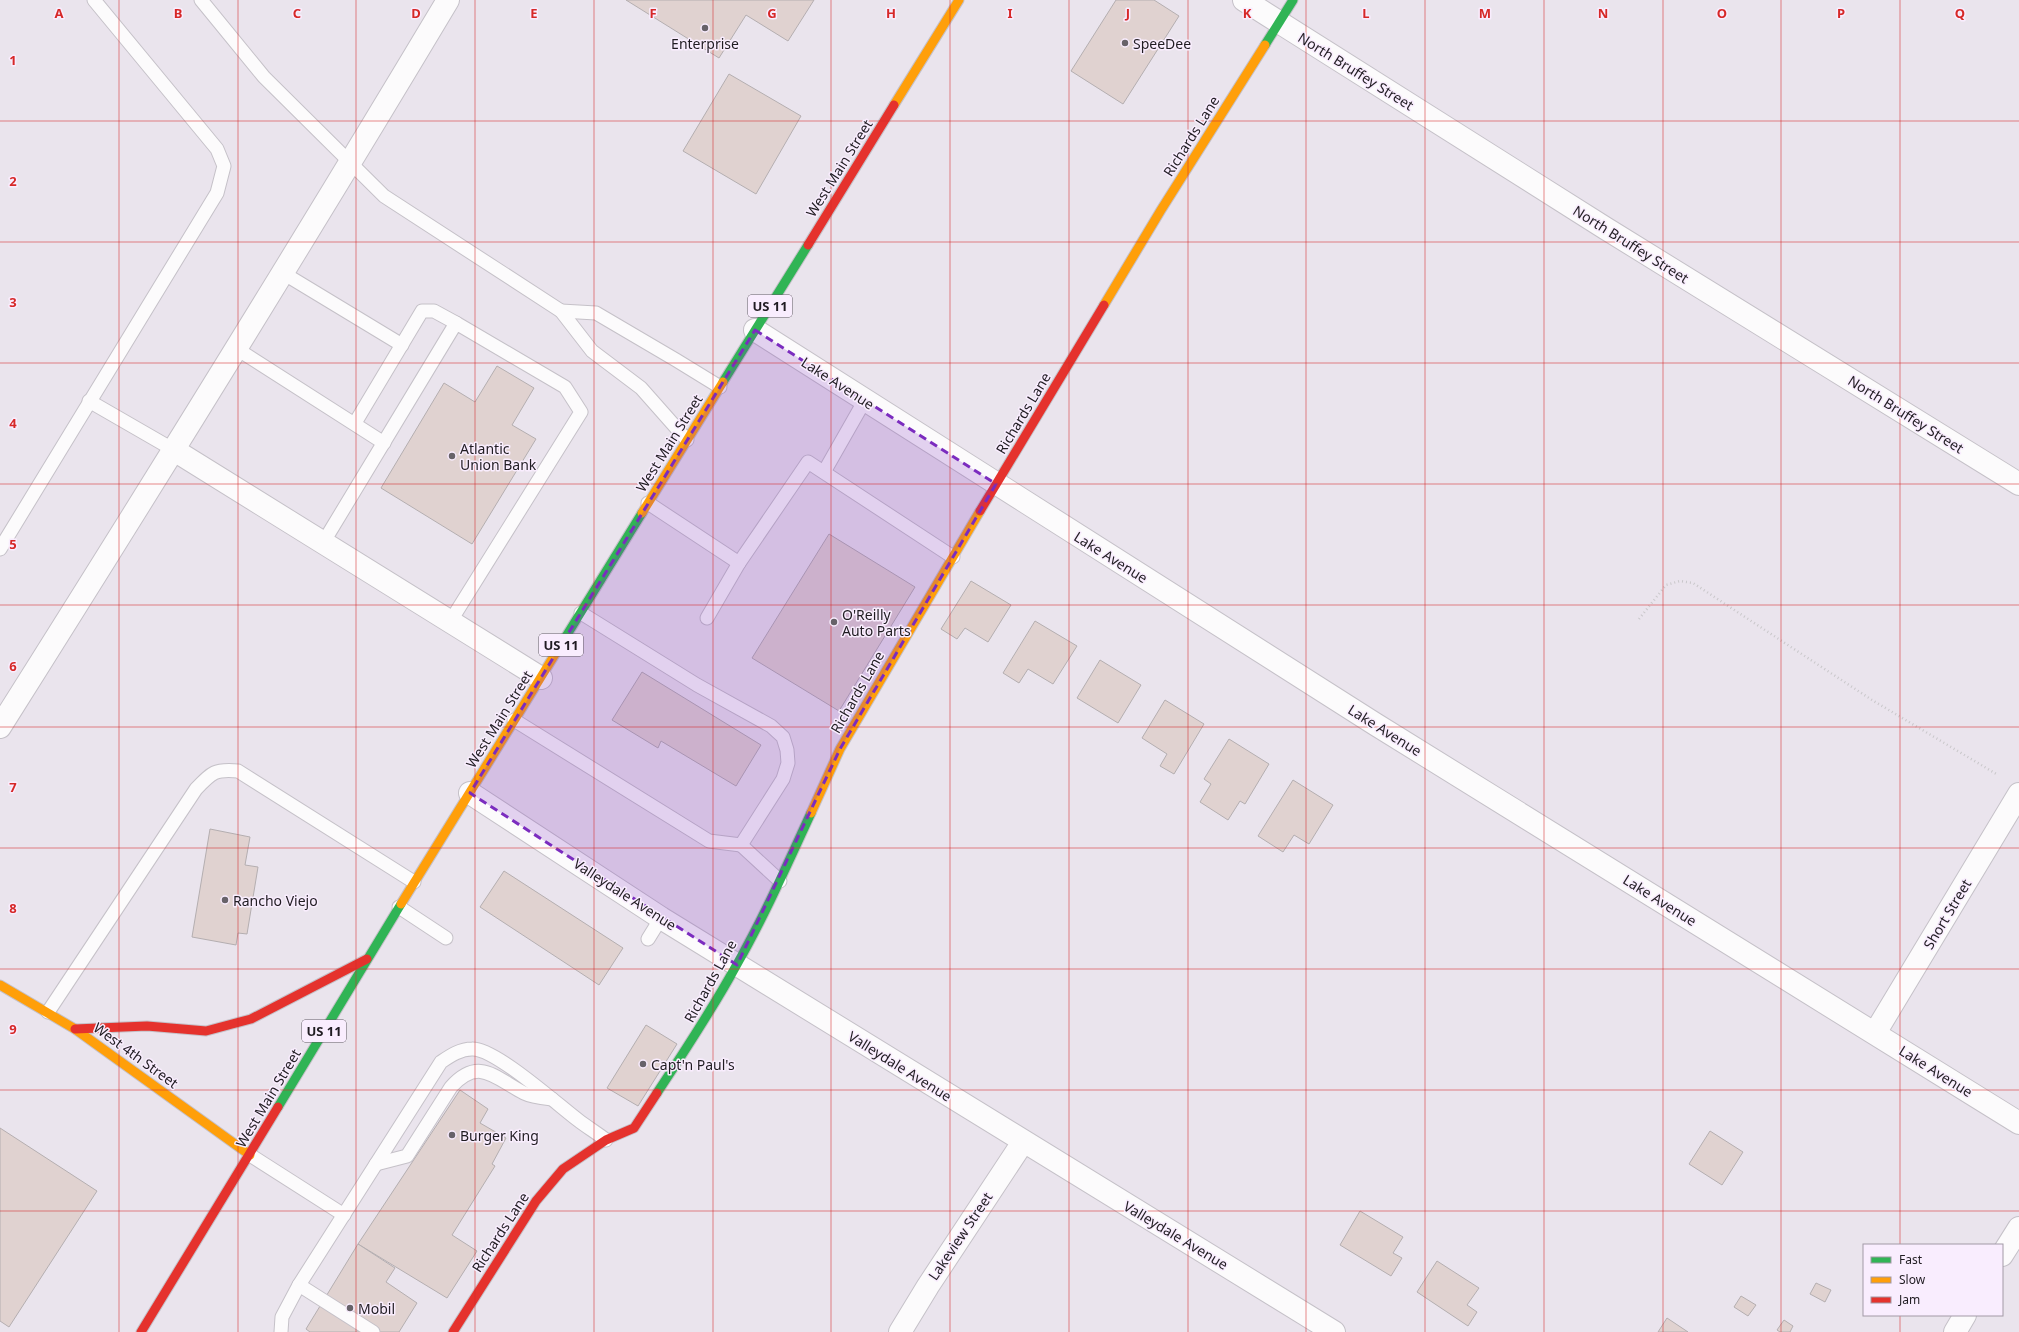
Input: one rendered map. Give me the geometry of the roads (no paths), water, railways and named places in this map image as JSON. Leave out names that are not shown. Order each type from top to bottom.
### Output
[{"type":"main road","name":"West Main Street","points":[[141,1332],[250,1155],[399,906],[959,0]]},
{"type":"main road","name":"Richards Lane","points":[[453,1332],[536,1201],[563,1169],[606,1140],[634,1128],[705,1020],[737,965],[780,881],[840,749],[996,484],[1161,210],[1293,0]]},
{"type":"main road","points":[[76,1029],[147,1026],[206,1031],[251,1020],[367,959]]},
{"type":"main road","name":"West 4th Street","points":[[0,985],[76,1029],[250,1155]]},
{"type":"street","points":[[0,727],[237,349],[351,163],[448,0]]},
{"type":"street","name":"North Bruffey Street","points":[[1244,0],[1605,228],[2019,484]]},
{"type":"street","name":"Lake Avenue","points":[[755,330],[1382,728],[2019,1122]]},
{"type":"street","points":[[174,450],[540,678]]},
{"type":"street","name":"Valleydale Avenue","points":[[470,793],[661,918],[1334,1332]]},
{"type":"street","name":"Short Street","points":[[1875,1033],[2019,794]]},
{"type":"street","name":"Lakeview Street","points":[[900,1332],[928,1286],[1023,1142]]},
{"type":"street","points":[[2003,1253],[2019,1228]]},
{"type":"street","points":[[1955,1332],[1964,1316]]},
{"type":"lane","points":[[0,549],[89,401],[217,194],[224,166],[217,149],[94,0]]},
{"type":"lane","points":[[201,0],[264,77],[384,196],[561,311],[592,351],[641,388],[687,440]]},
{"type":"lane","points":[[283,273],[402,345]]},
{"type":"lane","points":[[355,423],[422,312],[434,311],[565,387],[581,412],[450,622]]},
{"type":"lane","points":[[561,311],[596,313],[720,387]]},
{"type":"lane","points":[[323,543],[456,323]]},
{"type":"lane","points":[[237,349],[355,423],[384,443]]},
{"type":"lane","points":[[824,472],[865,400]]},
{"type":"lane","points":[[89,401],[174,450]]},
{"type":"lane","points":[[707,618],[740,563],[808,462],[953,557]]},
{"type":"lane","points":[[648,502],[740,563]]},
{"type":"lane","points":[[581,613],[697,686],[771,726],[783,737],[787,750],[788,763],[783,779],[741,845]]},
{"type":"lane","points":[[514,720],[709,841],[741,845],[780,881]]},
{"type":"lane","points":[[48,1012],[196,789],[210,775],[222,770],[238,771],[414,882]]},
{"type":"lane","points":[[399,906],[446,938]]},
{"type":"lane","points":[[648,939],[661,918]]},
{"type":"lane","points":[[281,1332],[282,1317],[299,1285],[441,1062],[460,1051],[473,1048],[488,1054],[536,1085],[578,1120],[606,1140]]},
{"type":"lane","points":[[376,1164],[407,1156],[451,1087],[460,1077],[472,1071],[484,1071],[500,1077],[526,1094],[553,1100]]},
{"type":"lane","points":[[250,1155],[344,1214]]},
{"type":"lane","points":[[299,1285],[373,1332]]},
{"type":"place","name":"Enterprise","points":[[705,28]]},
{"type":"place","name":"SpeeDee","points":[[1125,43]]},
{"type":"place","name":"Atlantic Union Bank","points":[[452,456]]},
{"type":"place","name":"O'Reilly Auto Parts","points":[[834,622]]},
{"type":"place","name":"Rancho Viejo","points":[[225,900]]},
{"type":"place","name":"Capt'n Paul's","points":[[643,1064]]},
{"type":"place","name":"Burger King","points":[[452,1135]]},
{"type":"place","name":"Mobil","points":[[350,1308]]}]
